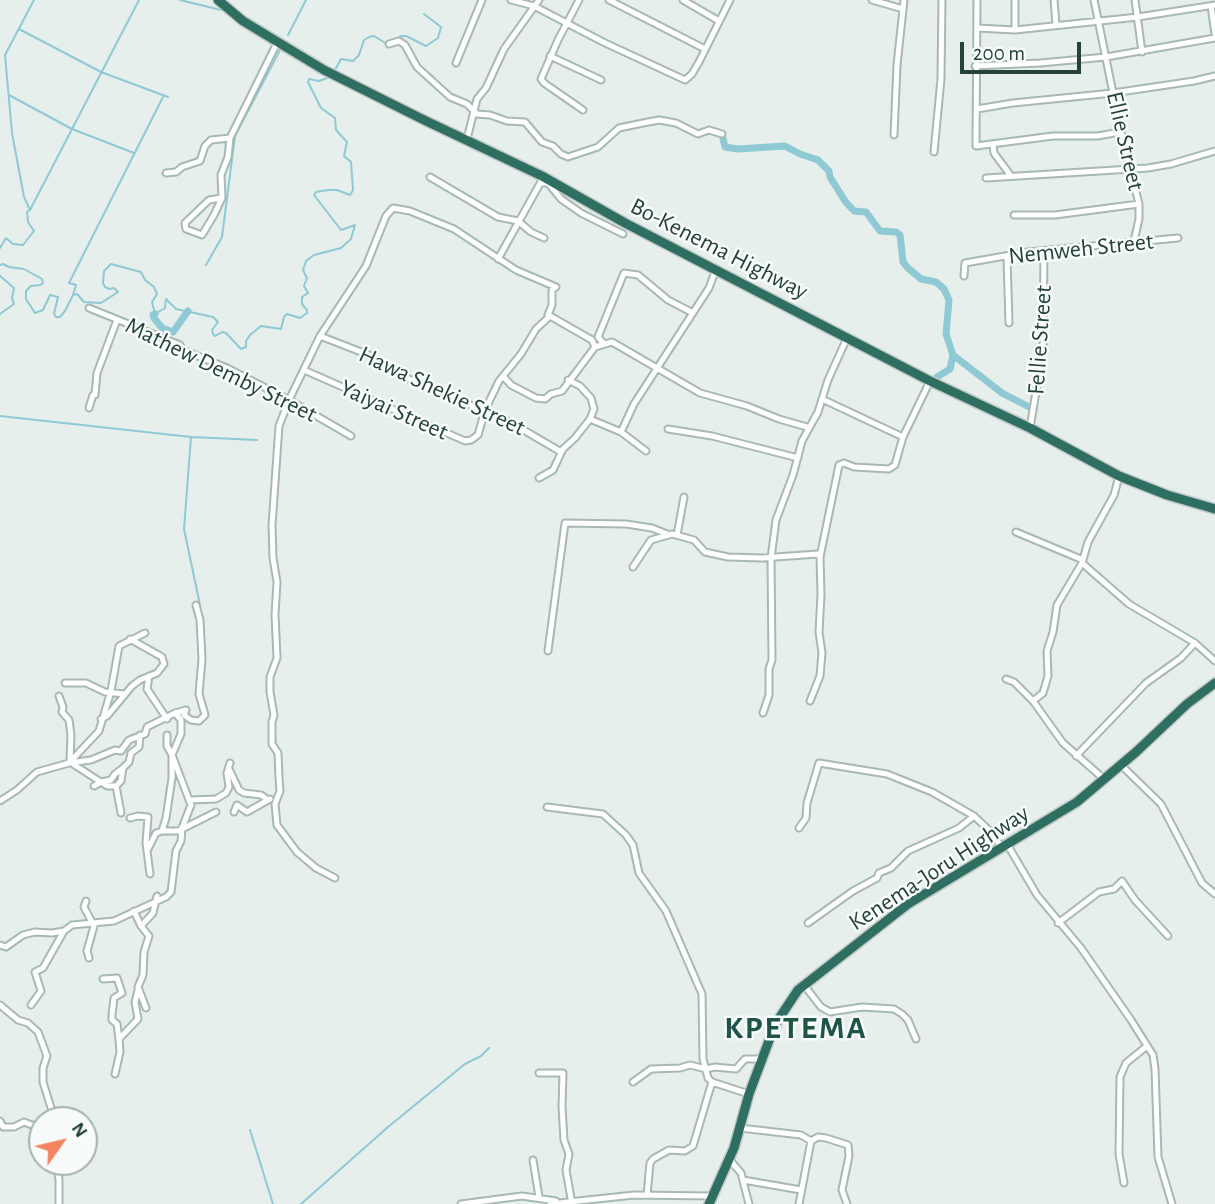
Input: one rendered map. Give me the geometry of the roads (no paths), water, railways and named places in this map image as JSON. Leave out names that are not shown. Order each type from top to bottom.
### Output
[{"type":"highway","name":"Bo-Kenema Highway","points":[[218,0],[243,21],[324,70],[467,139],[930,381],[1030,428],[1119,476],[1188,503],[1215,509]]},
{"type":"highway","name":"Kenema-Joru Highway","points":[[710,1200],[729,1159],[761,1059],[778,1020],[794,994],[908,904],[1077,802],[1215,682]]},
{"type":"street","points":[[456,63],[482,0]]},
{"type":"street","points":[[511,0],[536,3],[603,43],[685,80],[692,74],[730,0]]},
{"type":"street","points":[[579,0],[544,69],[542,81],[583,110]]},
{"type":"street","points":[[609,0],[622,2],[705,50]]},
{"type":"street","points":[[683,0],[719,21]]},
{"type":"street","points":[[872,0],[903,9]]},
{"type":"street","points":[[894,135],[904,0]]},
{"type":"street","points":[[934,152],[940,102],[942,0]]},
{"type":"street","points":[[977,0],[976,146],[1053,136],[1097,136],[1121,132]]},
{"type":"street","points":[[1014,0],[1014,30]]},
{"type":"street","points":[[1054,0],[1056,24]]},
{"type":"street","name":"Ellie Street","points":[[1094,0],[1139,204],[1139,219],[1133,241]]},
{"type":"street","points":[[1135,0],[1142,52]]},
{"type":"street","points":[[467,139],[477,99],[486,88],[504,49],[536,3]]},
{"type":"street","points":[[975,66],[1040,64],[1106,57],[1215,36],[1213,6],[1014,30],[977,28]]},
{"type":"street","points":[[388,44],[399,41],[405,46],[417,67],[450,97],[467,104],[474,112],[507,121],[525,122],[542,142],[554,146],[568,157],[598,147],[619,128],[659,120],[676,123],[698,134],[709,130],[722,134]]},
{"type":"street","points":[[222,198],[209,200],[185,223],[186,229],[202,236],[222,198],[221,175],[228,157],[230,138],[277,43]]},
{"type":"street","points":[[550,56],[601,80]]},
{"type":"street","points":[[977,109],[1113,93],[1215,76]]},
{"type":"street","points":[[166,173],[176,172],[200,161],[205,146],[211,141],[230,138]]},
{"type":"street","points":[[993,145],[994,153],[1011,176]]},
{"type":"street","points":[[986,178],[1131,170],[1171,164],[1215,151]]},
{"type":"street","points":[[430,177],[498,217],[518,221],[544,239]]},
{"type":"street","points":[[234,812],[237,805],[247,812],[276,797],[280,791],[277,750],[272,744],[271,722],[274,716],[270,692],[270,677],[277,659],[277,582],[272,525],[277,433],[289,400],[320,336],[366,266],[386,216],[393,208],[410,211],[454,229],[486,248],[498,259],[542,179],[561,199],[581,213],[623,234]]},
{"type":"street","points":[[1014,215],[1055,215],[1139,204]]},
{"type":"street","name":"Nemweh Street","points":[[964,276],[965,263],[1044,251],[1178,237]]},
{"type":"street","name":"Fellie Street","points":[[1030,428],[1042,349],[1044,251]]},
{"type":"street","points":[[1007,257],[1009,323]]},
{"type":"street","name":"Yaiyai Street","points":[[304,370],[465,442],[478,435],[485,410],[503,376],[536,329],[550,316],[552,290],[556,287],[498,259]]},
{"type":"street","points":[[621,432],[634,404],[709,288],[716,269]]},
{"type":"street","points":[[503,376],[511,386],[536,398],[545,399],[562,391],[595,341],[621,275],[628,272],[638,275],[668,300],[692,313]]},
{"type":"street","name":"Mathew Demby Street","points":[[89,307],[227,368],[351,436]]},
{"type":"street","points":[[550,316],[595,341],[604,344],[612,342],[701,393],[807,427]]},
{"type":"street","points":[[89,408],[95,395],[97,373],[117,320]]},
{"type":"street","name":"Hawa Shekie Street","points":[[320,336],[369,355],[402,376],[485,410],[535,435],[561,452]]},
{"type":"street","points":[[763,713],[769,695],[769,669],[772,660],[771,558],[776,520],[807,427],[818,412],[847,338]]},
{"type":"street","points":[[539,478],[554,470],[561,452],[590,419],[594,409],[591,398],[580,386],[568,380]]},
{"type":"street","points":[[810,701],[820,676],[820,557],[841,463],[854,467],[892,468],[903,437],[930,381]]},
{"type":"street","points":[[822,399],[903,437]]},
{"type":"street","points":[[590,419],[621,432],[646,451]]},
{"type":"street","points":[[668,429],[712,436],[798,458]]},
{"type":"street","points":[[1032,701],[1043,693],[1048,676],[1047,650],[1057,605],[1082,562],[1088,542],[1114,495],[1119,476]]},
{"type":"street","points":[[673,535],[684,497]]},
{"type":"street","points":[[548,651],[565,523],[626,524],[652,528],[694,540],[700,548],[713,554],[741,558],[818,554],[820,557]]},
{"type":"street","points":[[1016,531],[1082,562],[1129,604],[1195,643],[1215,661]]},
{"type":"street","points":[[633,567],[651,540],[673,535]]},
{"type":"street","points":[[0,801],[37,772],[115,750],[121,751],[130,740],[145,734],[148,727],[175,713],[185,714],[199,721],[205,715],[199,694],[202,659],[200,620],[196,605]]},
{"type":"street","points":[[71,763],[99,731],[101,719],[111,691],[119,646],[129,639],[164,660],[157,673],[140,680],[107,716],[101,719]]},
{"type":"street","points":[[1076,756],[1146,683],[1181,658],[1195,643]]},
{"type":"street","points":[[149,676],[147,689],[167,719]]},
{"type":"street","points":[[1006,679],[1014,682],[1032,701],[1051,729],[1076,756],[1104,779]]},
{"type":"street","points":[[65,683],[86,682],[105,692],[125,694]]},
{"type":"street","points":[[59,696],[62,712],[69,720],[71,763]]},
{"type":"street","points":[[175,713],[185,714]]},
{"type":"street","points":[[162,831],[172,778],[172,755],[181,734],[185,714]]},
{"type":"street","points":[[94,786],[111,780],[129,762],[131,752],[139,747],[140,734]]},
{"type":"street","points":[[31,1004],[41,991],[35,972],[43,968],[64,931],[72,925],[114,921],[172,892],[174,859],[191,805],[167,746],[167,736]]},
{"type":"street","points":[[71,763],[107,786],[116,786],[121,781],[123,768]]},
{"type":"street","points":[[799,828],[806,818],[807,803],[819,763],[887,774],[932,792],[974,816],[1004,845],[1037,895],[1104,980],[1153,1055],[1158,1157],[1172,1204]]},
{"type":"street","points":[[190,800],[216,799],[226,793],[229,788],[229,764],[239,790],[261,795],[268,800]]},
{"type":"street","points":[[1121,765],[1161,804],[1202,883],[1215,894]]},
{"type":"street","points":[[116,786],[121,813]]},
{"type":"street","points":[[276,797],[278,825],[282,832],[308,862],[335,878]]},
{"type":"street","points":[[547,807],[603,814],[630,839],[639,873],[666,911],[702,994],[702,1046],[706,1069],[712,1082],[693,1146],[685,1151],[669,1150],[653,1159],[647,1195]]},
{"type":"street","points":[[148,849],[156,833],[178,831],[216,812]]},
{"type":"street","points":[[808,923],[853,891],[877,878],[878,873],[891,868],[908,851],[960,828],[974,816]]},
{"type":"street","points":[[131,818],[148,817],[146,843],[150,874]]},
{"type":"street","points":[[1059,922],[1099,891],[1114,889],[1122,881],[1135,900],[1168,936]]},
{"type":"street","points":[[141,926],[153,913],[155,899]]},
{"type":"street","points":[[86,901],[84,907],[94,926],[87,951],[89,958]]},
{"type":"street","points":[[120,1039],[138,1019],[135,1002],[149,936],[134,911]]},
{"type":"street","points":[[0,945],[6,947],[23,934],[64,931]]},
{"type":"street","points":[[103,979],[117,978],[122,993],[114,998],[112,1015],[120,1039],[115,1074]]},
{"type":"street","points":[[804,985],[821,1007],[830,1012],[862,1007],[894,1009],[908,1020],[916,1039]]},
{"type":"street","points":[[138,990],[146,1008]]},
{"type":"street","points":[[0,1005],[38,1032],[47,1056],[43,1068],[43,1082],[50,1106]]},
{"type":"street","points":[[1124,1183],[1119,1154],[1120,1077],[1126,1063],[1147,1046]]},
{"type":"street","points":[[633,1082],[651,1069],[690,1065],[706,1069],[736,1069],[745,1059],[761,1059]]},
{"type":"street","points":[[539,1073],[563,1073],[564,1140],[569,1154],[565,1170],[571,1203]]},
{"type":"street","points":[[712,1082],[749,1094]]},
{"type":"street","points":[[0,1121],[3,1128],[24,1122],[28,1124]]},
{"type":"street","points":[[740,1128],[802,1135],[811,1140]]},
{"type":"street","points":[[811,1140],[826,1138],[848,1146],[849,1156],[842,1191],[847,1204]]},
{"type":"street","points":[[799,1204],[811,1140]]},
{"type":"street","points":[[729,1159],[737,1167],[743,1180],[749,1204]]},
{"type":"street","points":[[533,1160],[539,1197]]},
{"type":"street","points":[[58,1176],[59,1204]]},
{"type":"street","points":[[743,1180],[801,1190]]},
{"type":"street","points":[[461,1204],[498,1202],[522,1196],[571,1203],[634,1195],[710,1200]]},
{"type":"street","points":[[550,1204],[559,1202]]},
{"type":"waterway","points":[[0,248],[6,238],[13,244],[23,245],[34,231],[28,222],[27,212],[30,210],[24,197],[12,133],[5,55],[34,0]]},
{"type":"waterway","points":[[30,210],[139,0]]},
{"type":"waterway","points":[[180,0],[221,10]]},
{"type":"waterway","points":[[288,35],[306,0]]},
{"type":"waterway","points":[[395,40],[406,36],[426,46],[438,38],[441,27],[424,14]]},
{"type":"waterway","points":[[19,29],[101,72],[168,97]]},
{"type":"waterway","points":[[335,70],[341,59],[353,61],[359,55],[364,40],[369,37],[374,36],[387,44]]},
{"type":"waterway","points":[[206,265],[222,237],[235,136],[280,50]]},
{"type":"waterway","points":[[0,265],[24,269],[42,279],[43,283],[31,286],[26,291],[26,299],[35,313],[43,310],[50,295],[58,297],[54,314],[56,317],[60,317],[65,311],[73,295],[77,294],[84,302],[101,303],[118,292],[114,288],[105,287],[103,283],[104,271],[111,264],[141,272],[157,294],[152,302],[155,314],[165,308],[166,299],[176,309],[213,317],[218,322],[212,330],[213,334],[215,336],[226,333],[241,349],[246,347],[250,335],[261,326],[281,329],[287,314],[300,318],[307,313],[302,304],[302,297],[308,293],[304,286],[307,278],[303,270],[306,261],[314,255],[341,248],[351,239],[355,225],[341,230],[314,195],[316,192],[328,190],[350,195],[353,190],[351,162],[344,156],[347,142],[336,130],[335,118],[321,108],[308,82],[309,79],[319,81],[330,77]]},
{"type":"waterway","points":[[9,95],[72,129],[134,153]]},
{"type":"waterway","points":[[73,295],[76,285],[69,283],[164,95]]},
{"type":"waterway","points":[[722,134],[725,147],[738,149],[785,146],[818,160],[829,171],[830,177],[854,211],[866,212],[880,231],[896,232],[900,235],[903,262],[921,279],[936,282],[944,289],[949,300],[946,334],[953,355],[950,369],[937,377]]},
{"type":"waterway","points":[[0,276],[14,288],[14,304],[0,314]]},
{"type":"waterway","points":[[155,314],[154,318],[162,328],[173,332],[188,311]]},
{"type":"waterway","points":[[953,355],[1002,393],[1029,407]]},
{"type":"waterway","points":[[0,416],[191,437],[257,440]]},
{"type":"waterway","points":[[191,437],[184,529],[200,605]]},
{"type":"waterway","points":[[301,1204],[388,1127],[465,1064],[481,1056],[489,1048]]},
{"type":"waterway","points":[[250,1130],[273,1204]]},
{"type":"district","name":"KPETEMA","points":[[796,1028]]}]
